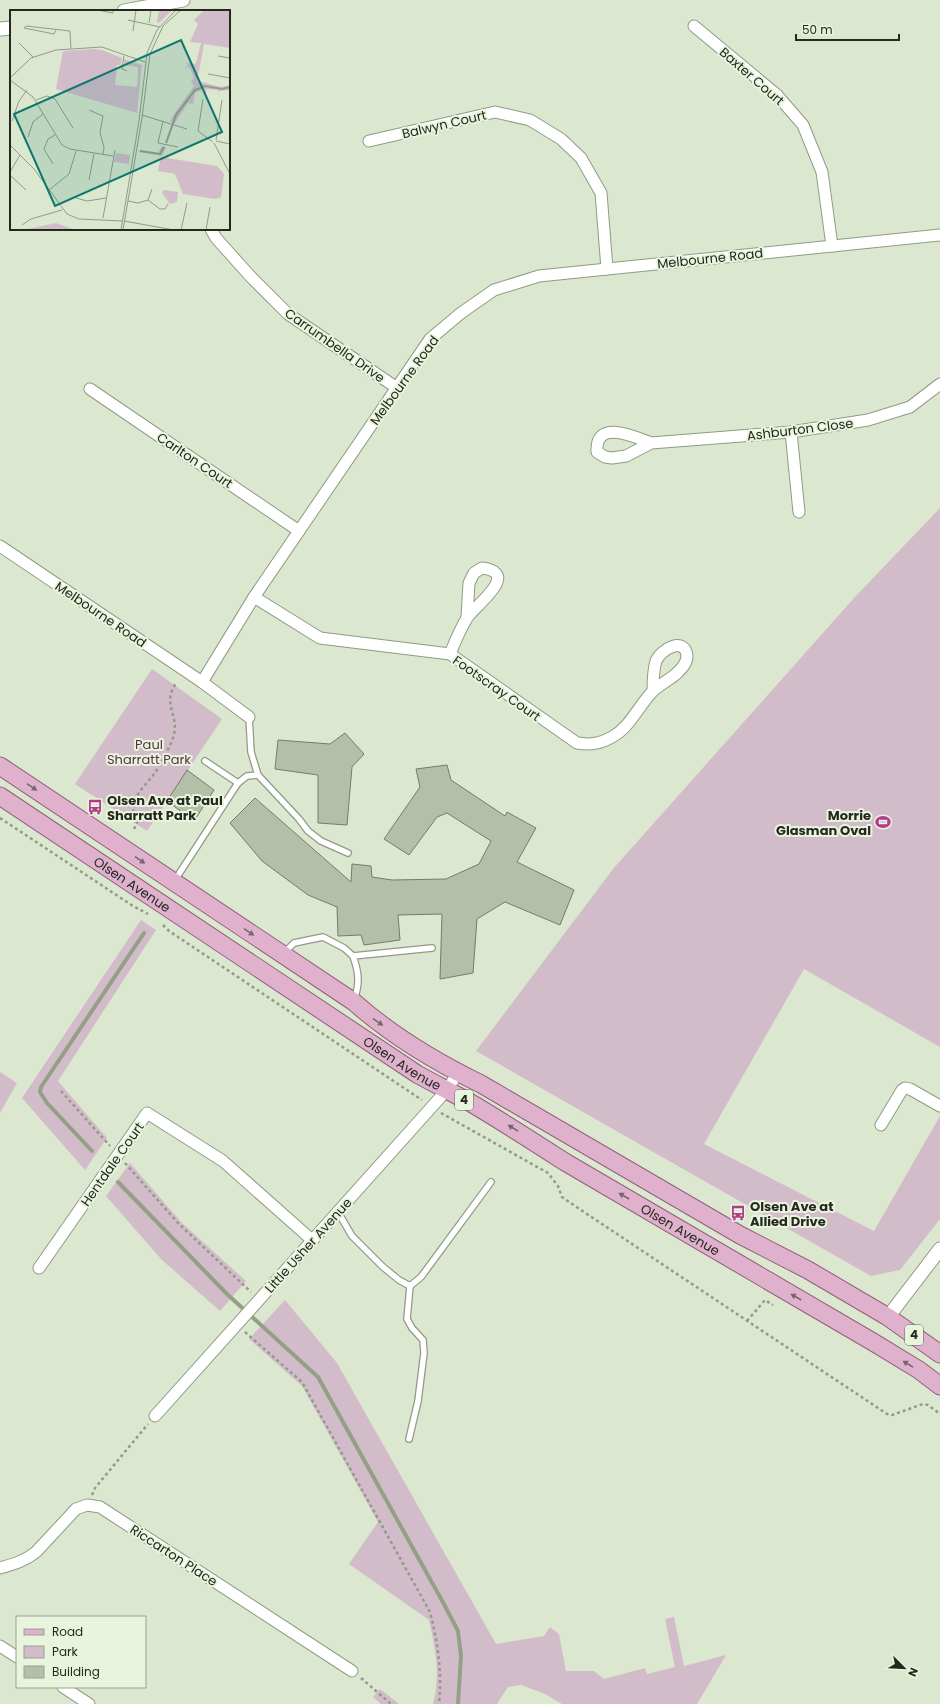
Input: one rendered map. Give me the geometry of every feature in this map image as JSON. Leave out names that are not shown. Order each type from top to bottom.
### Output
[{"type":"main road","name":"Olsen Avenue","points":[[0,766],[354,1002],[373,1019],[458,1073],[480,1084],[740,1235],[808,1270],[888,1317],[940,1354]]},
{"type":"main road","name":"Olsen Avenue","points":[[0,796],[417,1074],[446,1091],[469,1102],[526,1136],[565,1162],[873,1342],[919,1370],[940,1386]]},
{"type":"street","points":[[134,10],[165,7],[183,0]]},
{"type":"street","name":"Baxter Court","points":[[694,26],[777,95],[803,125],[822,172],[832,246]]},
{"type":"street","points":[[0,29],[10,28]]},
{"type":"street","name":"Balwyn Court","points":[[369,141],[495,112],[530,120],[561,139],[581,158],[601,193],[607,269]]},
{"type":"street","name":"Carrumbella Drive","points":[[212,230],[216,238],[250,276],[288,314],[397,388]]},
{"type":"street","name":"Melbourne Road","points":[[202,682],[254,597],[430,339],[461,313],[494,290],[539,276],[940,235]]},
{"type":"street","name":"Ashburton Close","points":[[651,443],[791,432],[868,420],[910,407],[940,384]]},
{"type":"street","name":"Carlton Court","points":[[90,389],[299,531]]},
{"type":"street","points":[[791,432],[799,512]]},
{"type":"street","name":"Melbourne Road","points":[[0,546],[202,682],[249,717]]},
{"type":"street","name":"Footscray Court","points":[[254,597],[320,638],[450,654],[577,742],[588,744],[602,743],[622,731],[653,691]]},
{"type":"street","points":[[450,654],[467,617]]},
{"type":"street","name":"Little Usher Avenue","points":[[155,1416],[432,1107],[446,1091],[458,1073]]},
{"type":"street","points":[[881,1126],[902,1090],[906,1088],[940,1106]]},
{"type":"street","name":"Hentdale Court","points":[[39,1268],[147,1113],[223,1161],[312,1240]]},
{"type":"street","points":[[888,1317],[940,1250]]},
{"type":"street","points":[[0,1568],[16,1564],[28,1558],[36,1552],[76,1509],[87,1505]]},
{"type":"street","name":"Riccarton Place","points":[[87,1505],[94,1505],[106,1510],[352,1671]]},
{"type":"street","points":[[0,1646],[16,1656]]},
{"type":"street","points":[[65,1688],[89,1704]]},
{"type":"lane","points":[[249,717],[251,752],[258,775],[299,819],[308,831],[321,841],[348,853]]},
{"type":"lane","points":[[205,761],[238,783]]},
{"type":"lane","points":[[173,882],[238,783],[247,776],[258,775]]},
{"type":"lane","points":[[282,954],[294,943],[323,937],[344,948],[353,956],[358,970],[359,987],[354,1002]]},
{"type":"lane","points":[[353,956],[432,948]]},
{"type":"lane","points":[[409,1439],[418,1400],[424,1353],[423,1340],[412,1328],[407,1318],[410,1286],[421,1278],[491,1182]]},
{"type":"lane","points":[[338,1212],[352,1236],[383,1267],[399,1280],[410,1286]]},
{"type":"path","points":[[134,829],[137,823],[133,809],[134,803],[139,792],[154,774],[173,737],[174,722],[169,695],[177,682]]},
{"type":"path","points":[[0,818],[143,913],[152,915]]},
{"type":"path","points":[[160,921],[169,931],[432,1107],[548,1173],[558,1186],[562,1197],[887,1414],[892,1415],[923,1404],[928,1405],[940,1414]]},
{"type":"path","points":[[61,1091],[111,1147]]},
{"type":"path","points":[[122,1159],[178,1223],[259,1299]]},
{"type":"path","points":[[747,1321],[765,1300],[773,1305]]},
{"type":"path","points":[[237,1325],[302,1382],[430,1612],[437,1642],[441,1680],[439,1704]]},
{"type":"path","points":[[87,1505],[95,1488],[155,1416]]},
{"type":"path","points":[[352,1671],[391,1704]]},
{"type":"green space","points":[[940,508],[940,1047],[804,969],[704,1144],[874,1231],[940,1116],[940,1219],[900,1270],[871,1276],[476,1051],[613,869],[854,598]]},
{"type":"green space","name":"Paul Sharratt Park","points":[[152,669],[222,719],[147,831],[75,784]]},
{"type":"green space","points":[[141,920],[156,930],[58,1081],[107,1138],[85,1170],[22,1098]]},
{"type":"green space","points":[[0,1072],[17,1083],[0,1113]]},
{"type":"green space","points":[[130,1163],[182,1223],[246,1281],[220,1311],[162,1260],[106,1196]]},
{"type":"green space","points":[[285,1300],[337,1363],[496,1644],[544,1636],[550,1627],[559,1634],[566,1671],[594,1671],[604,1679],[645,1668],[647,1674],[675,1667],[665,1619],[674,1617],[684,1666],[726,1655],[697,1704],[562,1704],[545,1694],[521,1685],[508,1687],[497,1704],[433,1704],[437,1683],[437,1672],[435,1651],[429,1620],[349,1564],[378,1522],[302,1386],[249,1339]]},
{"type":"green space","points":[[380,1689],[399,1704],[381,1704],[373,1697]]},
{"type":"building","points":[[345,733],[364,754],[352,767],[347,825],[318,823],[318,775],[275,769],[278,740],[330,744]]},
{"type":"building","points":[[447,765],[451,780],[505,816],[507,812],[536,828],[517,862],[574,890],[560,925],[505,902],[477,919],[473,973],[440,979],[442,914],[398,915],[400,940],[364,945],[361,935],[338,936],[337,907],[308,895],[262,861],[230,823],[255,798],[351,882],[352,864],[371,866],[372,877],[392,880],[446,879],[479,864],[491,841],[447,813],[437,817],[409,855],[384,839],[420,787],[416,769]]},
{"type":"building","points":[[187,770],[214,790],[194,821],[167,801]]},
{"type":"waterway","points":[[92,1151],[47,1103],[40,1092],[41,1087],[144,933]]},
{"type":"waterway","points":[[118,1182],[227,1294],[318,1377],[458,1631],[461,1656],[458,1704]]},
{"type":"place","name":"Olsen Ave at Paul Sharratt Park","points":[[95,807]]},
{"type":"place","name":"Morrie Glasman Oval","points":[[883,822]]},
{"type":"place","name":"Olsen Ave at Allied Drive","points":[[738,1213]]}]
